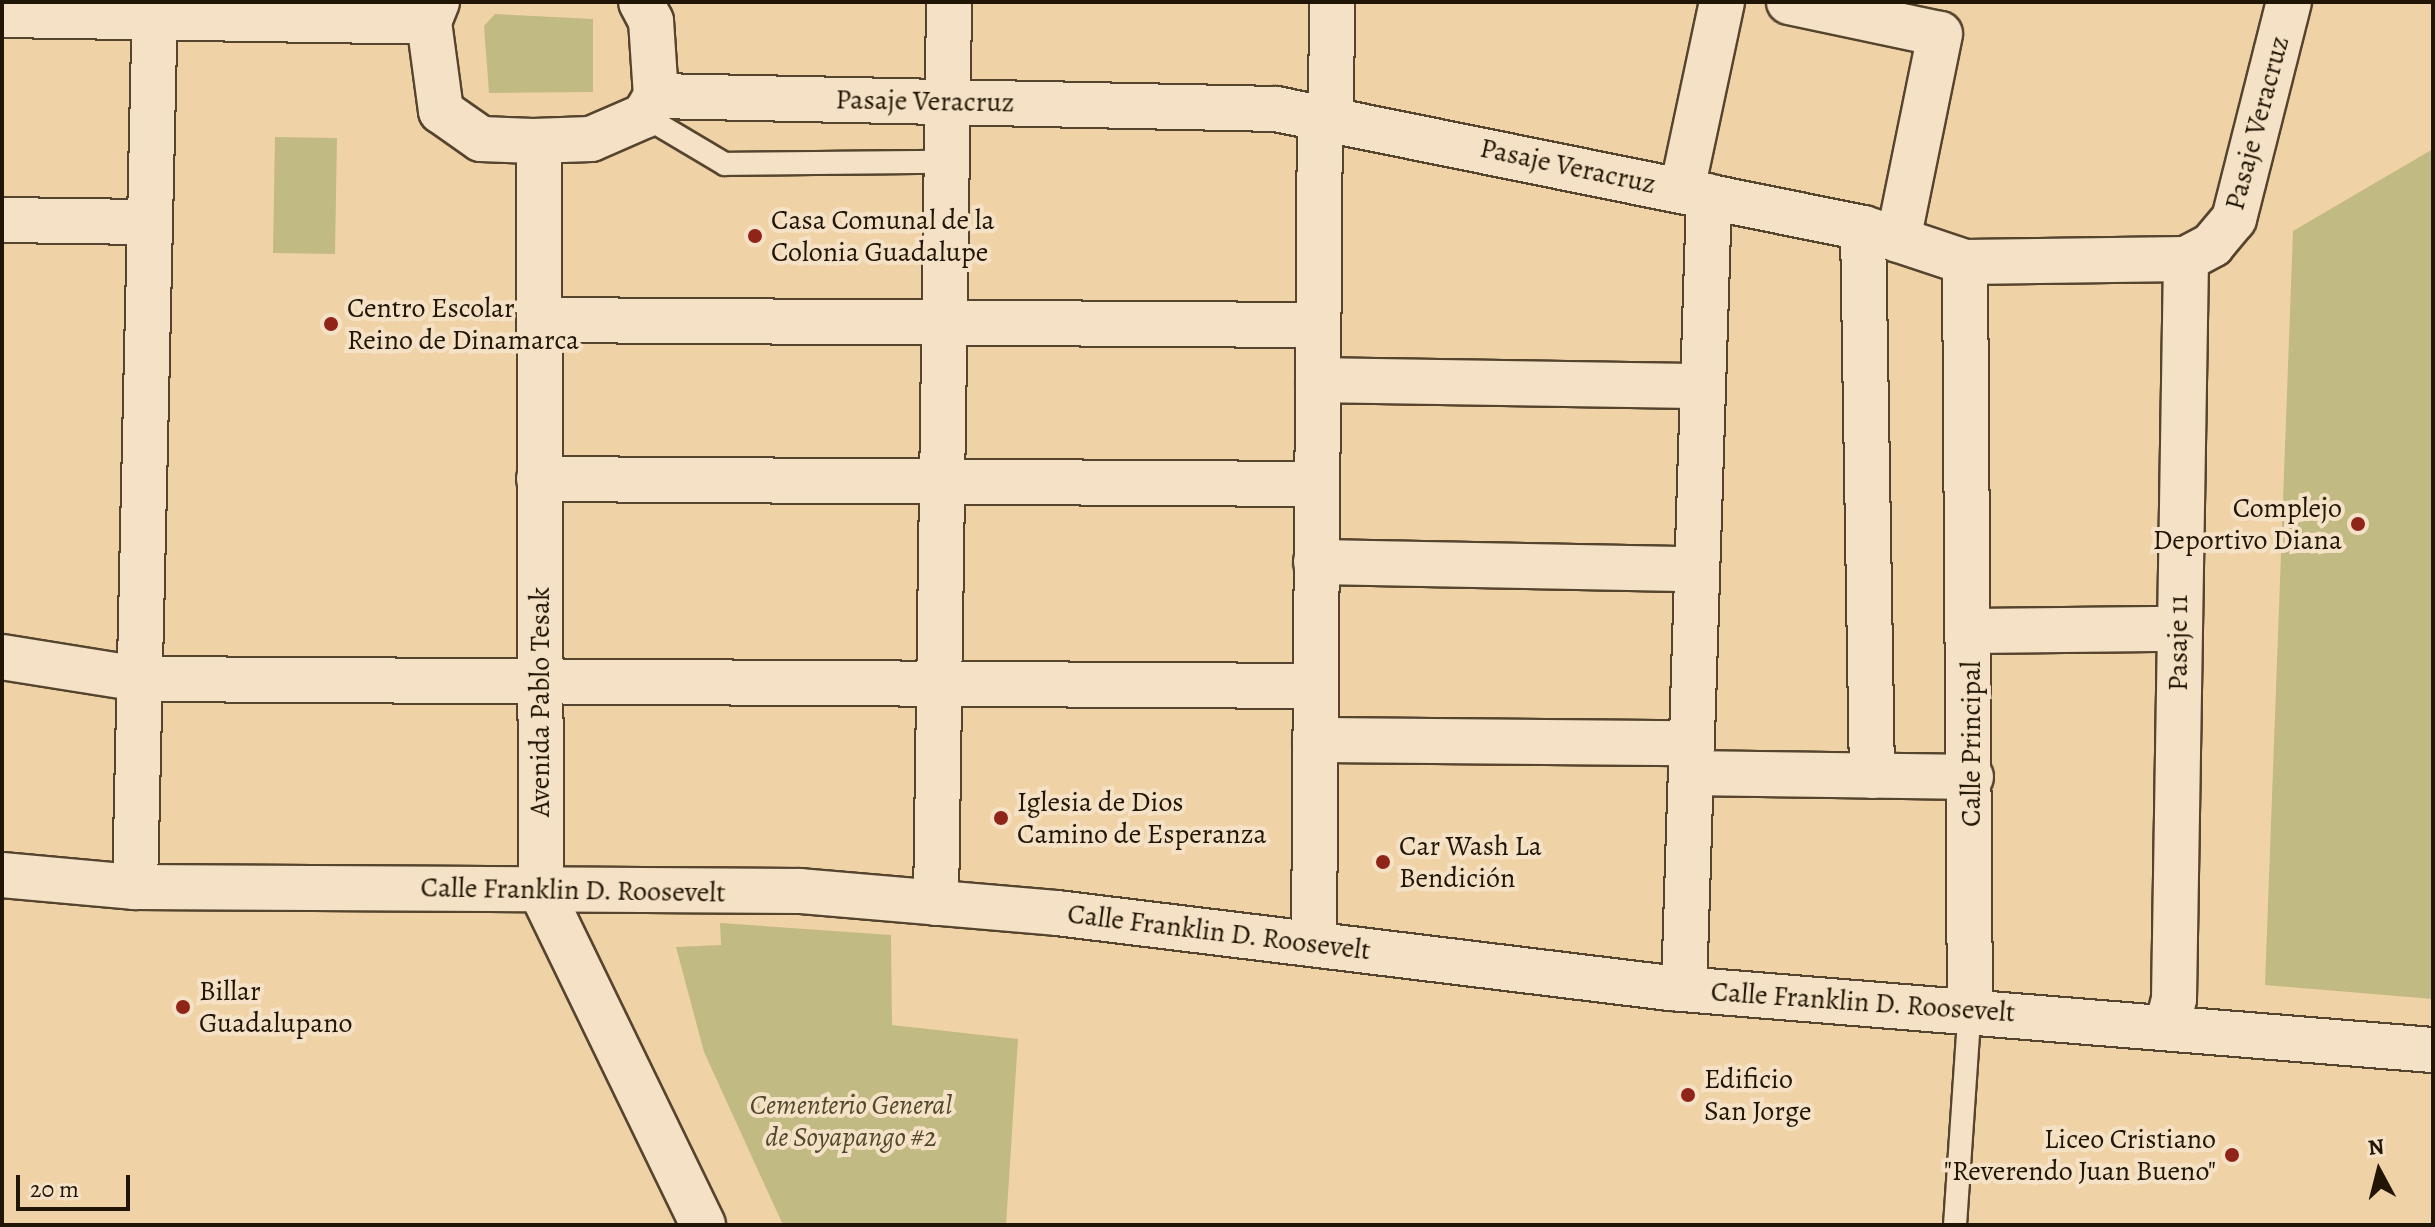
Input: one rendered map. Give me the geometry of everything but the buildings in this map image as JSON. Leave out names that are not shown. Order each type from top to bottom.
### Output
[{"type":"street","points":[[2,15],[155,10],[433,12],[441,111],[481,139],[539,141],[591,139],[650,106],[651,21],[641,2]]},
{"type":"street","points":[[936,903],[944,102],[949,2]]},
{"type":"street","points":[[1314,944],[1318,325],[1332,2]]},
{"type":"street","points":[[1684,989],[1703,386],[1696,193],[1722,2]]},
{"type":"street","points":[[1789,2],[1940,34],[1880,234],[1872,776]]},
{"type":"street","name":"Pasaje Veracruz","points":[[650,106],[944,102],[1325,116],[1880,234],[1965,262],[2186,259],[2212,245],[2234,219],[2289,2]]},
{"type":"street","points":[[135,887],[155,10]]},
{"type":"street","name":"Avenida Pablo Tesak","points":[[539,141],[541,891],[703,1225]]},
{"type":"street","points":[[2,220],[150,222]]},
{"type":"street","name":"Pasaje 11","points":[[2167,1027],[2174,986],[2186,259]]},
{"type":"street","name":"Calle Principal","points":[[1965,262],[1971,631],[1970,1007]]},
{"type":"street","points":[[539,320],[1318,325]]},
{"type":"street","points":[[1318,380],[1703,386]]},
{"type":"street","points":[[539,479],[1317,484]]},
{"type":"street","points":[[1316,562],[1697,569]]},
{"type":"street","points":[[1971,631],[2179,629]]},
{"type":"street","points":[[2,657],[140,679],[1316,686]]},
{"type":"street","points":[[1315,740],[1691,758],[1872,776],[1971,777]]},
{"type":"street","name":"Calle Franklin D. Roosevelt","points":[[2,875],[135,887],[800,891],[1314,944],[1684,989],[1970,1007],[2433,1050]]},
{"type":"lane","points":[[650,106],[725,164],[931,162]]},
{"type":"lane","name":"Calle Principal","points":[[1955,1225],[1970,1007]]},
{"type":"green space","points":[[495,14],[593,19],[593,92],[489,93],[484,26]]},
{"type":"green space","points":[[275,137],[337,138],[335,254],[273,253]]},
{"type":"green space","name":"Complejo Deportivo Diana","points":[[2433,149],[2433,999],[2265,985],[2293,231]]},
{"type":"green space","name":"Cementerio General de Soyapango #2","points":[[720,923],[891,935],[892,1025],[1018,1039],[1006,1225],[783,1225],[704,1052],[676,947],[721,945]]},
{"type":"place","name":"Casa Comunal de la Colonia Guadalupe","points":[[755,236]]},
{"type":"place","name":"Centro Escolar Reino de Dinamarca","points":[[331,324]]},
{"type":"place","name":"Complejo Deportivo Diana","points":[[2358,524]]},
{"type":"place","name":"Iglesia de Dios Camino de Esperanza","points":[[1001,818]]},
{"type":"place","name":"Car Wash La Bendición","points":[[1383,862]]},
{"type":"place","name":"Billar Guadalupano","points":[[183,1007]]},
{"type":"place","name":"Edificio San Jorge","points":[[1688,1095]]},
{"type":"place","name":"Liceo Cristiano \"Reverendo Juan Bueno\"","points":[[2232,1155]]}]
